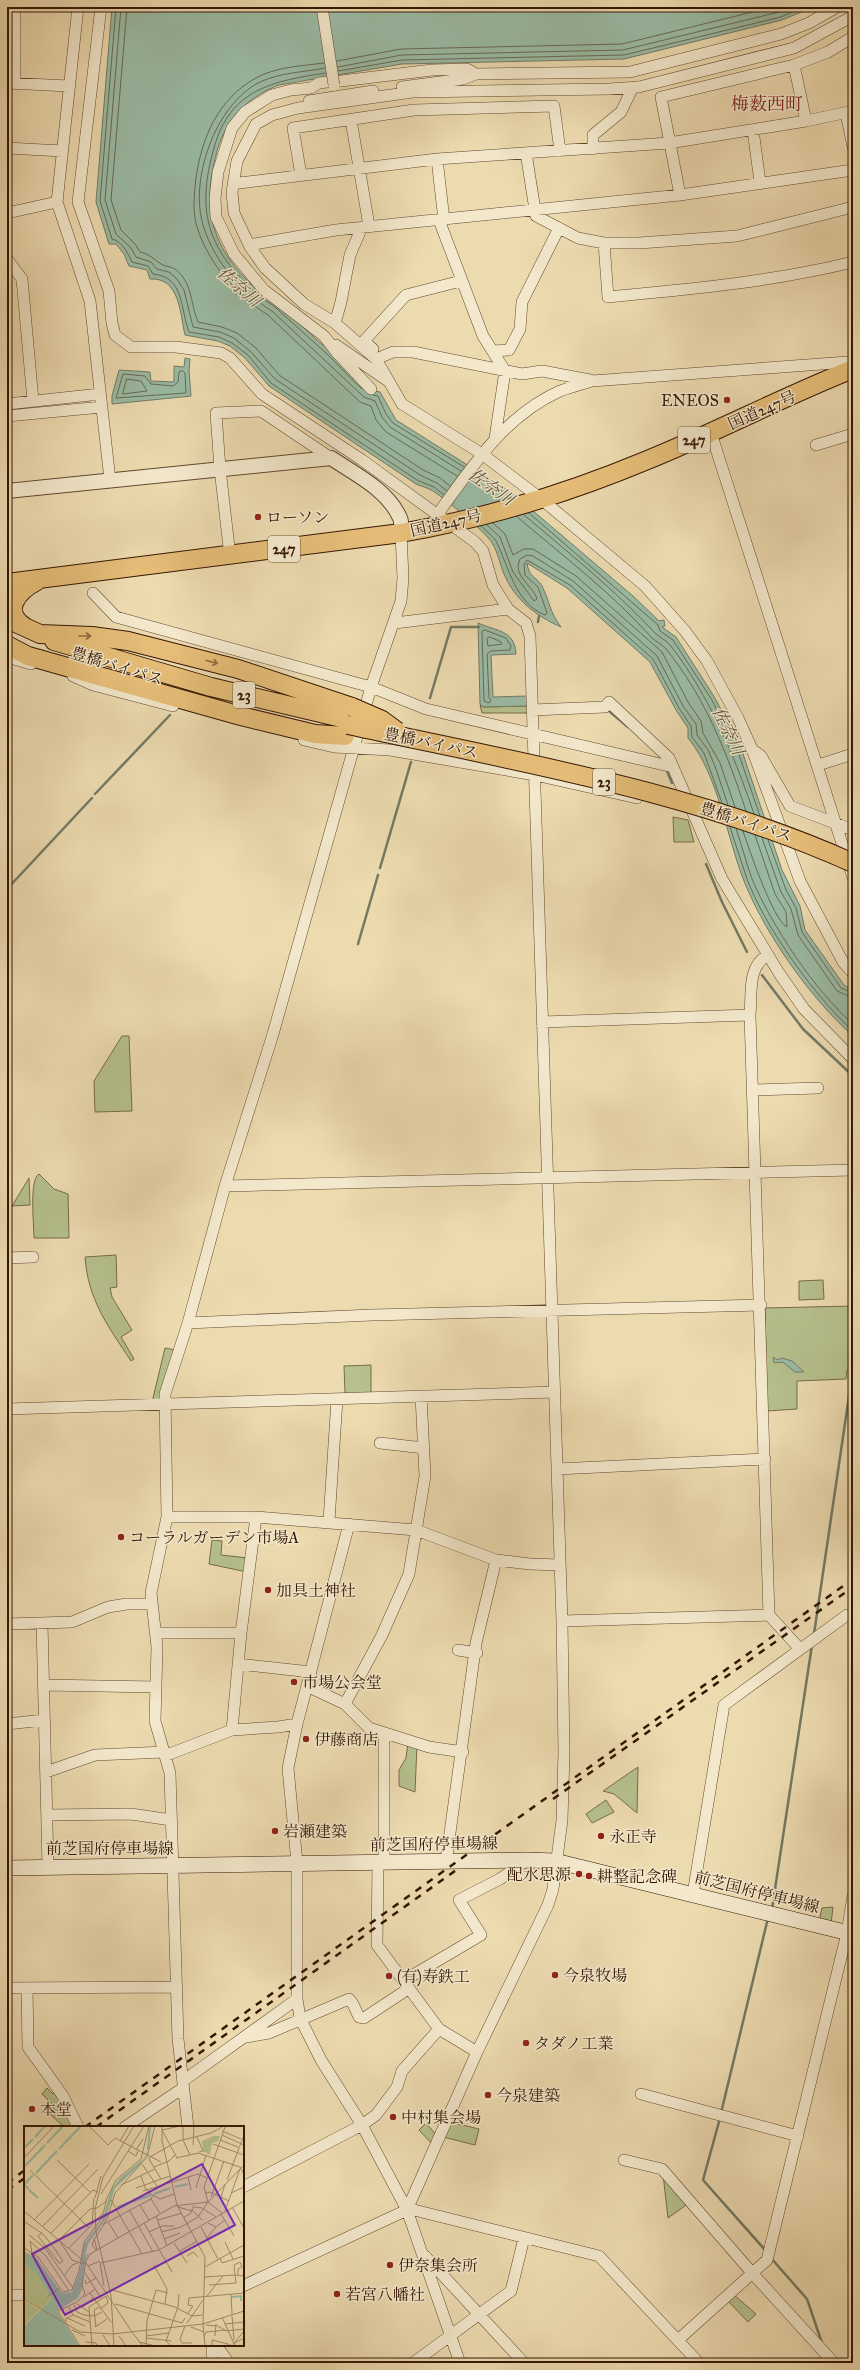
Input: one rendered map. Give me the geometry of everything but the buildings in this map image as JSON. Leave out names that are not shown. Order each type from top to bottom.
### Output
[{"type":"highway","name":"国道247号","points":[[8,578],[39,580],[401,534],[446,518],[536,499],[638,464],[853,369]]},
{"type":"highway","name":"国道247号","points":[[8,578],[110,570]]},
{"type":"highway","points":[[36,632],[19,622],[12,607],[16,597],[24,588],[39,580]]},
{"type":"highway","points":[[7,619],[36,632],[128,641],[238,669],[350,728]]},
{"type":"highway","name":"豊橋バイパス","points":[[7,627],[138,671]]},
{"type":"highway","name":"豊橋バイパス","points":[[7,632],[138,671],[350,728],[510,760],[709,809],[789,836],[852,867]]},
{"type":"highway","points":[[8,656],[28,656],[241,716],[315,734],[350,728]]},
{"type":"highway","name":"豊橋バイパス","points":[[350,728],[397,731],[696,799],[791,830],[852,867]]},
{"type":"main road","name":"前芝国府停車場線","points":[[7,1868],[48,1866],[173,1866],[528,1860],[555,1861],[850,1933]]},
{"type":"street","points":[[15,7],[11,83],[69,86]]},
{"type":"street","points":[[78,7],[57,202],[90,301],[110,480]]},
{"type":"street","points":[[101,7],[78,202],[109,291],[112,323],[115,335],[130,347],[176,347],[221,353],[230,358],[262,394],[362,460],[458,527],[483,551],[493,585],[508,609],[526,623],[530,636],[551,1311],[558,1469],[564,1753],[562,1820],[555,1861],[553,1889],[548,1905],[478,2052],[407,2210]]},
{"type":"street","points":[[322,7],[334,86]]},
{"type":"street","points":[[388,381],[330,342],[264,290],[250,274],[226,240],[216,217],[215,198],[225,148],[232,128],[245,112],[272,95],[291,90],[311,88],[319,83],[334,86],[463,79],[476,74],[630,72],[781,34],[809,23],[837,7]]},
{"type":"street","points":[[283,111],[413,92],[630,88],[794,48],[853,16]]},
{"type":"street","points":[[680,195],[661,97],[794,65],[828,52],[853,37]]},
{"type":"street","points":[[794,65],[806,121]]},
{"type":"street","points":[[378,358],[335,323],[304,304],[265,268],[239,225],[232,203],[232,192],[237,161],[256,124],[334,86],[432,70],[467,69],[476,74]]},
{"type":"street","points":[[593,149],[593,135],[621,112],[632,91],[630,88]]},
{"type":"street","points":[[301,175],[293,128],[414,110],[554,106],[560,151]]},
{"type":"street","points":[[252,245],[242,216],[238,195],[239,183],[247,153],[260,129],[279,119],[283,111]]},
{"type":"street","points":[[239,183],[359,167],[437,159],[669,143],[806,121],[850,112],[853,147]]},
{"type":"street","points":[[335,323],[341,302],[350,255],[366,227],[359,167],[351,120]]},
{"type":"street","points":[[753,130],[760,182]]},
{"type":"street","points":[[7,148],[62,151]]},
{"type":"street","points":[[526,153],[537,210],[536,216],[578,238],[604,243],[639,243],[737,236],[853,207]]},
{"type":"street","points":[[437,159],[441,220],[461,281],[483,336],[505,371],[495,438]]},
{"type":"street","points":[[252,245],[366,227],[680,195],[760,182],[853,170]]},
{"type":"street","points":[[7,213],[57,202]]},
{"type":"street","points":[[493,351],[509,350],[520,329],[522,302],[559,228]]},
{"type":"street","points":[[604,243],[608,296],[718,286],[799,275],[853,262]]},
{"type":"street","points":[[7,259],[22,279],[32,401]]},
{"type":"street","points":[[461,281],[406,295],[364,341],[378,358],[388,381],[402,404],[480,456],[536,499],[645,586],[676,620],[707,661],[723,688],[752,749],[800,881],[843,962],[853,972]]},
{"type":"street","points":[[330,342],[338,354],[371,388]]},
{"type":"street","points":[[378,358],[393,352],[413,352],[522,374],[542,371],[592,381]]},
{"type":"street","points":[[446,518],[480,456],[495,438],[535,406],[560,391],[592,381],[848,362],[853,366]]},
{"type":"street","points":[[7,404],[100,394]]},
{"type":"street","points":[[7,416],[102,407]]},
{"type":"street","points":[[188,2126],[178,2039],[170,1773],[166,1754],[155,1721],[156,1633],[151,1604],[151,1593],[166,1517],[164,1404],[188,1323],[225,1186],[273,1034],[350,728],[371,687],[395,623],[402,586],[401,519],[388,499],[372,485],[261,411],[216,413],[220,469],[230,556]]},
{"type":"street","points":[[712,432],[836,823],[852,867]]},
{"type":"street","points":[[816,445],[853,434]]},
{"type":"street","points":[[7,491],[331,458]]},
{"type":"street","points":[[93,593],[116,616],[371,687],[426,709],[533,732],[673,767]]},
{"type":"street","points":[[395,623],[508,609]]},
{"type":"street","points":[[532,710],[605,706],[609,702],[656,745],[673,767],[722,879],[768,955],[804,1009],[853,1059]]},
{"type":"street","points":[[350,728],[390,750],[535,775],[692,811]]},
{"type":"street","points":[[752,749],[761,756],[790,806],[853,830]]},
{"type":"street","points":[[818,765],[853,754]]},
{"type":"street","points":[[768,955],[761,959],[753,972],[750,1015],[761,1305],[769,1615],[800,1649]]},
{"type":"street","points":[[542,1022],[750,1015]]},
{"type":"street","points":[[753,1090],[818,1088]]},
{"type":"street","points":[[225,1186],[853,1170]]},
{"type":"street","points":[[7,1258],[32,1257]]},
{"type":"street","points":[[188,1323],[372,1315],[761,1305]]},
{"type":"street","points":[[7,1409],[555,1392]]},
{"type":"street","points":[[345,1704],[382,1635],[408,1574],[425,1476],[421,1396]]},
{"type":"street","points":[[329,1522],[337,1399]]},
{"type":"street","points":[[380,1443],[424,1448]]},
{"type":"street","points":[[558,1469],[765,1459]]},
{"type":"street","points":[[166,1517],[256,1517],[416,1530],[496,1560],[530,1564],[560,1565]]},
{"type":"street","points":[[232,1730],[241,1633],[256,1517]]},
{"type":"street","points":[[348,1524],[297,1724],[288,1768],[297,1863],[298,2000],[300,2018],[321,2060],[362,2125],[407,2210],[460,2363]]},
{"type":"street","points":[[446,1862],[477,1653],[476,1643],[496,1560]]},
{"type":"street","points":[[7,1624],[72,1622],[108,1607],[128,1604],[151,1604]]},
{"type":"street","points":[[562,1621],[769,1615]]},
{"type":"street","points":[[693,1894],[724,1705],[847,1615],[853,1616]]},
{"type":"street","points":[[42,1623],[48,1866]]},
{"type":"street","points":[[156,1633],[241,1633]]},
{"type":"street","points":[[458,1650],[477,1653]]},
{"type":"street","points":[[238,1664],[311,1672]]},
{"type":"street","points":[[44,1685],[155,1687]]},
{"type":"street","points":[[307,1686],[345,1704],[364,1725],[384,1734],[439,1750],[462,1752]]},
{"type":"street","points":[[7,1724],[44,1720]]},
{"type":"street","points":[[46,1772],[95,1755],[166,1754],[232,1730],[278,1728],[297,1724]]},
{"type":"street","points":[[384,1734],[381,1862],[375,1939],[377,1945],[439,2029],[478,2052]]},
{"type":"street","points":[[47,1815],[131,1814],[171,1820]]},
{"type":"street","points":[[247,2037],[268,2033],[300,2018],[348,1999],[353,2004],[359,2017],[364,2018],[406,1985],[481,1935],[459,1900],[500,1879],[528,1860]]},
{"type":"street","points":[[678,2340],[767,2260],[850,1933],[853,1896]]},
{"type":"street","points":[[7,1988],[177,1987]]},
{"type":"street","points":[[27,1988],[28,2047],[63,2096],[78,2126]]},
{"type":"street","points":[[126,2126],[298,2000]]},
{"type":"street","points":[[244,2186],[362,2125],[376,2115],[397,2087],[402,2071],[439,2029]]},
{"type":"street","points":[[641,2094],[798,2136]]},
{"type":"street","points":[[624,2160],[662,2170],[753,2274],[834,2363]]},
{"type":"street","points":[[244,2286],[407,2210],[414,2210],[599,2256],[699,2363]]},
{"type":"street","points":[[413,2363],[511,2291],[524,2238]]},
{"type":"street","points":[[422,2252],[524,2363]]},
{"type":"street","points":[[7,2295],[24,2295]]},
{"type":"street","points":[[212,2346],[212,2363]]},
{"type":"street","points":[[217,2346],[228,2363]]},
{"type":"shaded area","points":[[480,705],[483,707],[527,706],[528,713],[482,713]]},
{"type":"shaded area","points":[[673,817],[688,820],[694,842],[674,842]]},
{"type":"shaded area","points":[[122,1036],[129,1036],[132,1111],[95,1112],[94,1081]]},
{"type":"shaded area","points":[[39,1174],[54,1189],[68,1194],[69,1238],[34,1238],[33,1193],[34,1184]]},
{"type":"shaded area","points":[[29,1178],[30,1205],[12,1206]]},
{"type":"shaded area","points":[[116,1255],[117,1287],[110,1288],[112,1297],[132,1330],[121,1337],[134,1359],[131,1361],[100,1312],[90,1286],[87,1272],[85,1257]]},
{"type":"shaded area","points":[[823,1280],[824,1299],[799,1300],[799,1281]]},
{"type":"shaded area","points":[[853,1306],[851,1368],[847,1370],[846,1379],[797,1381],[797,1409],[767,1411],[765,1308]]},
{"type":"shaded area","points":[[165,1348],[175,1350],[161,1402],[155,1403],[153,1398]]},
{"type":"shaded area","points":[[371,1365],[371,1393],[345,1394],[344,1366]]},
{"type":"shaded area","points":[[212,1540],[222,1541],[221,1555],[248,1558],[247,1572],[209,1564]]},
{"type":"shaded area","points":[[408,1742],[417,1745],[415,1792],[399,1786],[399,1770],[406,1758]]},
{"type":"shaded area","points":[[638,1767],[637,1813],[614,1794],[603,1791]]},
{"type":"shaded area","points":[[606,1800],[614,1812],[592,1823],[586,1814]]},
{"type":"shaded area","points":[[833,1907],[831,1924],[819,1921],[822,1908]]},
{"type":"shaded area","points":[[47,2088],[53,2094],[58,2089],[75,2125],[63,2126],[48,2112],[54,2106],[42,2094]]},
{"type":"shaded area","points":[[450,2122],[479,2129],[475,2145],[443,2137]]},
{"type":"shaded area","points":[[426,2123],[438,2137],[434,2146],[419,2130]]},
{"type":"shaded area","points":[[663,2174],[689,2203],[668,2218]]},
{"type":"shaded area","points":[[734,2295],[756,2314],[748,2322],[728,2301]]},
{"type":"water","name":"佐奈川","points":[[112,7],[813,7],[782,20],[624,59],[402,64],[279,85],[258,95],[249,102],[240,110],[226,129],[217,151],[212,173],[210,193],[211,212],[215,230],[222,246],[232,263],[262,294],[290,315],[335,355],[365,386],[380,392],[396,420],[512,493],[633,596],[659,621],[664,620],[665,626],[662,627],[676,637],[715,698],[742,751],[782,870],[800,906],[805,930],[844,985],[853,990],[853,1036],[821,1004],[806,985],[777,944],[764,922],[744,881],[721,807],[707,769],[688,738],[688,728],[676,710],[650,662],[567,588],[527,563],[529,572],[542,586],[552,611],[561,627],[543,618],[527,606],[514,592],[503,570],[496,550],[482,531],[433,491],[416,484],[269,386],[245,358],[230,346],[218,341],[185,335],[180,308],[173,290],[160,280],[150,279],[147,270],[129,266],[124,254],[116,244],[109,244],[96,202]]},
{"type":"water","points":[[185,358],[190,359],[189,371],[191,396],[112,404],[112,396],[119,370],[150,372],[151,381],[174,382],[174,366],[184,367]]},
{"type":"water","points":[[478,623],[503,632],[512,640],[515,646],[516,654],[491,655],[493,697],[527,696],[528,706],[483,707],[480,704]]},
{"type":"water","points":[[773,1357],[777,1360],[782,1358],[792,1361],[804,1372],[795,1372],[783,1362],[774,1363]]},
{"type":"waterway","points":[[538,622],[539,616]]},
{"type":"waterway","points":[[430,698],[451,627],[479,627]]},
{"type":"waterway","points":[[609,711],[628,727]]},
{"type":"waterway","points":[[95,794],[170,715]]},
{"type":"waterway","points":[[380,868],[411,762]]},
{"type":"waterway","points":[[667,771],[672,783]]},
{"type":"waterway","points":[[7,889],[92,798]]},
{"type":"waterway","points":[[706,864],[722,902],[747,952]]},
{"type":"waterway","points":[[358,944],[378,875]]},
{"type":"waterway","points":[[762,975],[803,1029],[853,1076]]},
{"type":"waterway","points":[[814,1634],[853,1369]]},
{"type":"waterway","points":[[772,1909],[812,1645]]},
{"type":"waterway","points":[[721,2113],[768,1918]]},
{"type":"waterway","points":[[720,2118],[703,2180],[766,2251]]},
{"type":"waterway","points":[[771,2258],[807,2299],[822,2343]]},
{"type":"railway","points":[[86,2126],[853,1579]]},
{"type":"railway","points":[[553,1799],[853,1587]]},
{"type":"railway","points":[[97,2126],[459,1868]]},
{"type":"railway","points":[[7,2183],[24,2171]]},
{"type":"railway","points":[[7,2190],[24,2179]]},
{"type":"place","name":"ENEOS","points":[[727,400]]},
{"type":"place","name":"ローソン","points":[[258,517]]},
{"type":"place","name":"コーラルガーデン市場A","points":[[121,1537]]},
{"type":"place","name":"加具土神社","points":[[268,1590]]},
{"type":"place","name":"市場公会堂","points":[[294,1682]]},
{"type":"place","name":"伊藤商店","points":[[306,1739]]},
{"type":"place","name":"岩瀬建築","points":[[275,1831]]},
{"type":"place","name":"永正寺","points":[[601,1836]]},
{"type":"place","name":"配水思源","points":[[579,1874]]},
{"type":"place","name":"耕整記念碑","points":[[589,1876]]},
{"type":"place","name":"今泉牧場","points":[[555,1975]]},
{"type":"place","name":"(有)寿鉄工","points":[[389,1976]]},
{"type":"place","name":"タダノ工業","points":[[526,2043]]},
{"type":"place","name":"今泉建築","points":[[488,2095]]},
{"type":"place","name":"本堂","points":[[32,2109]]},
{"type":"place","name":"中村集会場","points":[[393,2117]]},
{"type":"place","name":"伊奈集会所","points":[[390,2265]]},
{"type":"place","name":"若宮八幡社","points":[[337,2294]]},
{"type":"district","name":"梅薮西町","points":[[767,104]]}]
